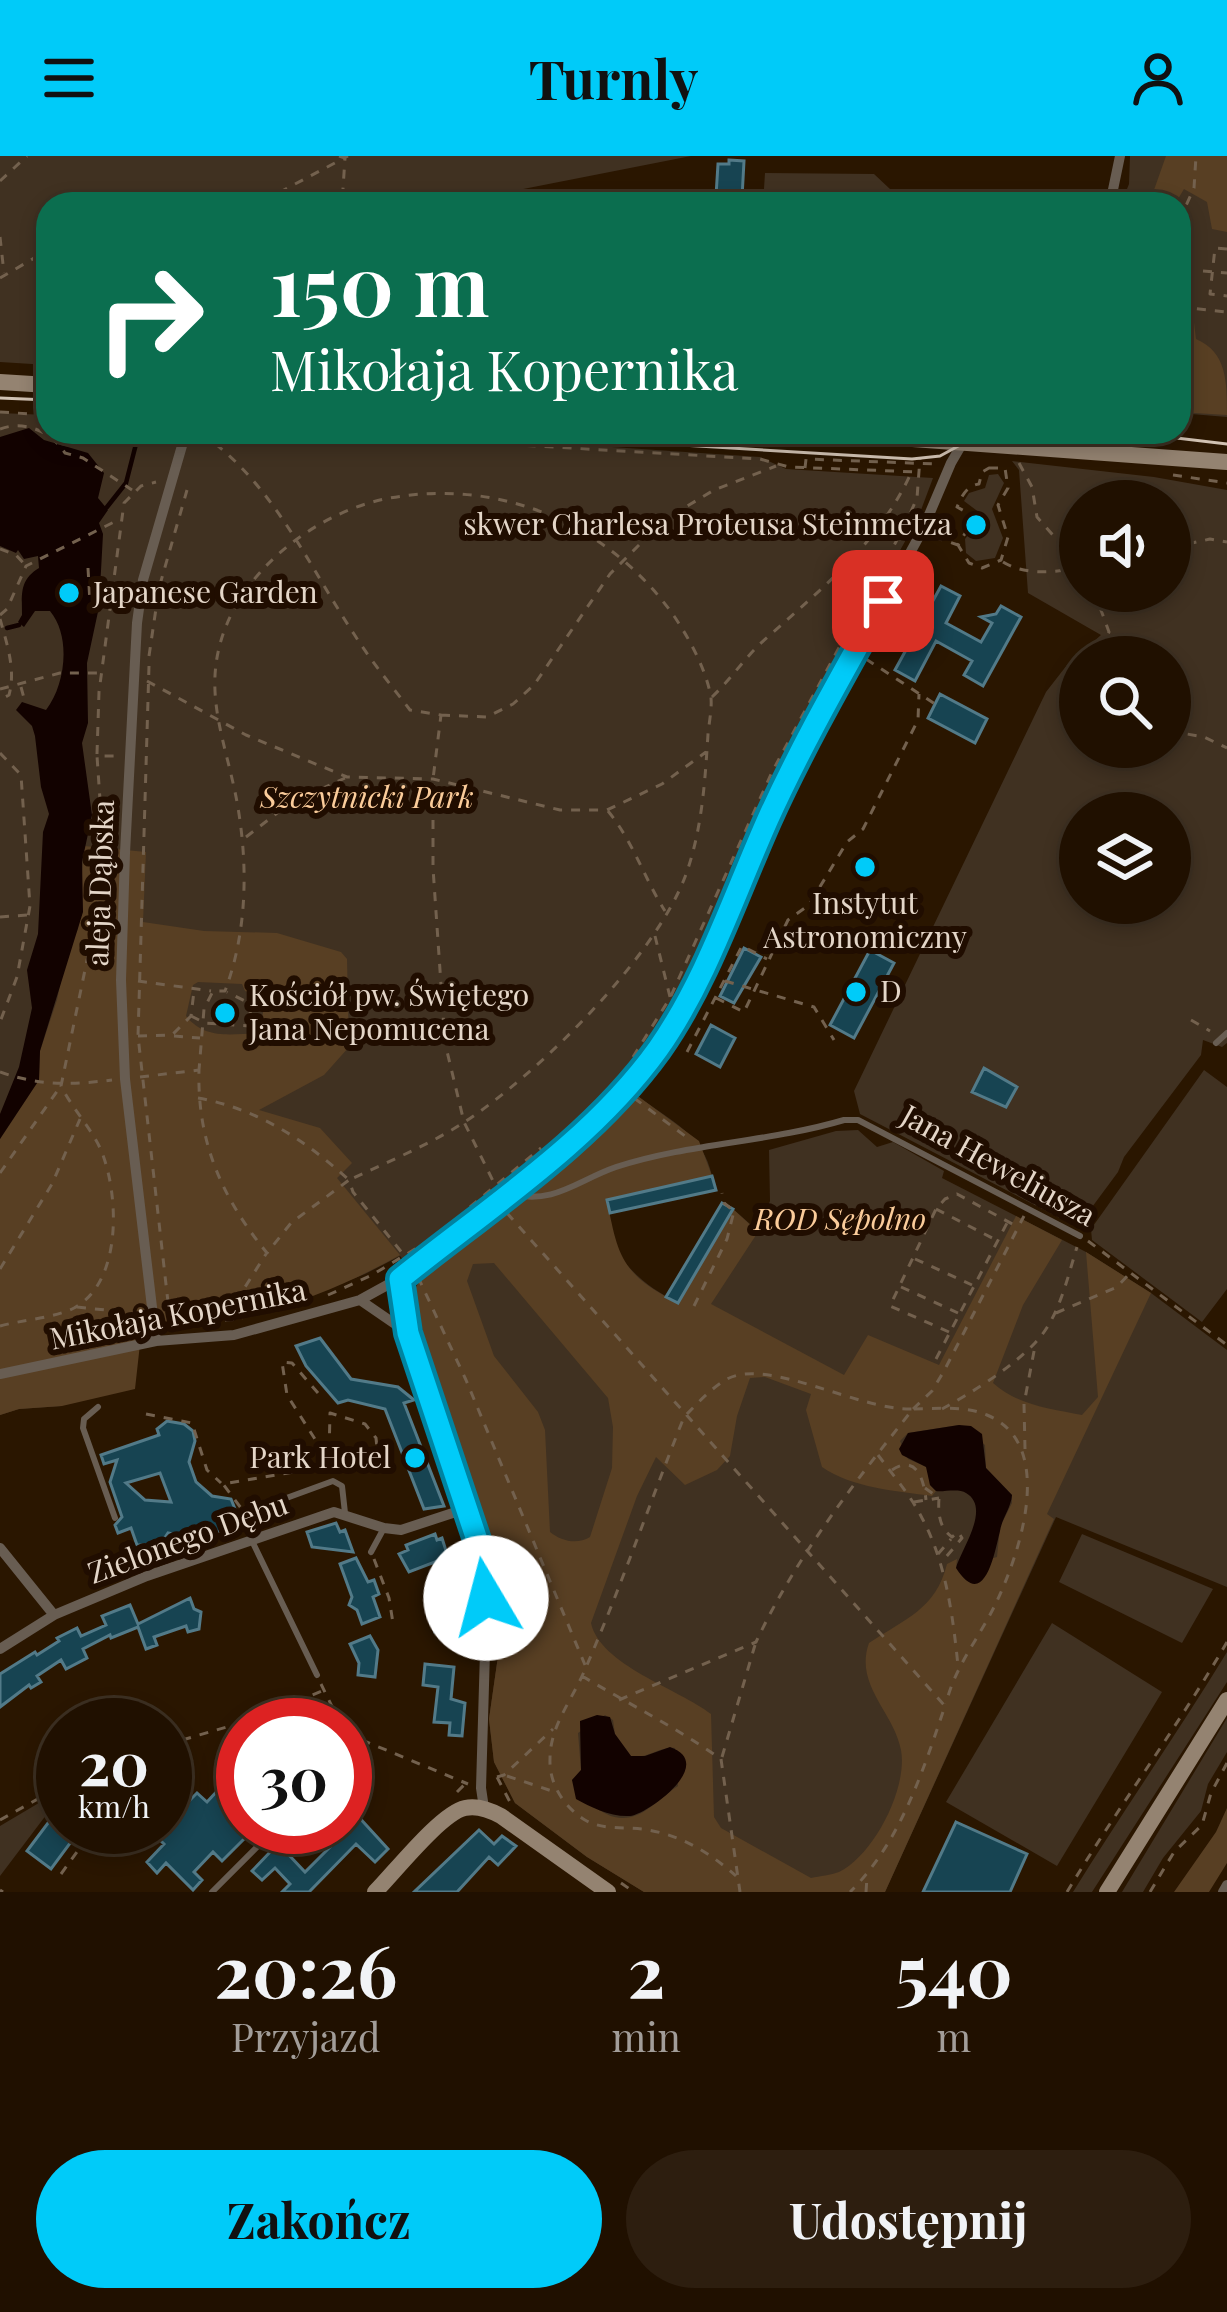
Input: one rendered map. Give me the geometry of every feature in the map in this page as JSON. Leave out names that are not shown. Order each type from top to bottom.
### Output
[{"type":"main road","points":[[0,382],[36,384]]},
{"type":"main road","points":[[1046,444],[1227,462]]},
{"type":"main road","points":[[1107,1892],[1227,1700]]},
{"type":"main road","points":[[375,1892],[450,1814],[467,1807],[484,1808],[507,1819],[608,1892]]},
{"type":"street","points":[[1112,192],[1120,156]]},
{"type":"street","name":"aleja Dąbska","points":[[155,1335],[125,1078],[122,974],[133,679],[143,580],[183,444]]},
{"type":"street","name":"Mikołaja Kopernika","points":[[0,1375],[155,1335],[234,1335],[360,1300],[400,1279],[512,1194],[624,1089],[660,1046],[686,1001],[781,791],[921,532],[962,444]]},
{"type":"street","points":[[400,1279],[408,1333],[480,1549],[486,1598],[484,1808]]},
{"type":"street","points":[[360,1300],[408,1333]]},
{"type":"street","points":[[346,1513],[384,1528],[404,1529],[468,1508]]},
{"type":"street","name":"Zielonego Dębu","points":[[0,1649],[54,1615],[147,1576],[334,1512],[346,1513]]},
{"type":"street","points":[[0,1548],[54,1615]]},
{"type":"lane","name":"Jana Heweliusza","points":[[512,1194],[528,1198],[559,1195],[612,1168],[657,1156],[858,1120],[1080,1236]]},
{"type":"lane","points":[[98,1407],[82,1427],[115,1518]]},
{"type":"lane","points":[[281,1500],[333,1481],[342,1486],[346,1513]]},
{"type":"lane","points":[[371,1552],[384,1528]]},
{"type":"lane","points":[[253,1543],[317,1675]]},
{"type":"lane","points":[[212,1892],[250,1854]]},
{"type":"path","points":[[0,181],[27,156]]},
{"type":"path","points":[[1191,194],[1196,156]]},
{"type":"path","points":[[280,192],[344,157]]},
{"type":"path","points":[[343,192],[344,157]]},
{"type":"path","points":[[0,237],[2,276],[36,257]]},
{"type":"path","points":[[1208,310],[1215,248],[1227,248]]},
{"type":"path","points":[[1203,271],[1227,273]]},
{"type":"path","points":[[1210,294],[1227,296]]},
{"type":"path","points":[[1191,308],[1227,312]]},
{"type":"path","points":[[0,412],[36,414]]},
{"type":"path","points":[[0,429],[30,425],[36,429]]},
{"type":"path","points":[[61,444],[65,453],[83,458],[132,490]]},
{"type":"path","points":[[217,444],[232,455],[298,539],[352,632],[410,710],[487,717],[513,704],[534,685],[624,558],[685,505],[778,465]]},
{"type":"path","points":[[498,444],[738,458],[805,468],[920,468]]},
{"type":"path","points":[[626,1066],[670,998],[772,772],[905,525],[917,498],[920,447]]},
{"type":"path","points":[[1018,459],[1032,488],[1036,517],[1059,543]]},
{"type":"path","points":[[958,545],[975,522],[957,507],[962,495],[979,484],[982,472],[1005,464],[1008,488],[998,506],[1008,537],[1001,560]]},
{"type":"path","points":[[711,698],[769,635],[836,578],[884,521],[912,468]]},
{"type":"path","points":[[1160,473],[1227,483]]},
{"type":"path","points":[[97,754],[99,673],[124,502],[132,490],[167,479]]},
{"type":"path","points":[[187,490],[154,612],[148,681],[140,1076],[171,1323],[244,1318]]},
{"type":"path","points":[[224,1320],[291,1222],[349,1180],[464,1122],[533,1068],[605,994],[654,933],[684,880],[704,798],[711,698],[681,627],[624,558],[559,519],[492,495],[423,492],[374,501],[322,523],[298,539],[244,592],[214,666],[215,718],[227,755],[242,840],[238,958],[225,991]]},
{"type":"path","points":[[0,700],[12,687],[0,617],[26,566],[122,519]]},
{"type":"path","points":[[921,532],[958,545],[969,562],[982,568],[1001,560]]},
{"type":"path","points":[[1191,543],[1227,542]]},
{"type":"path","points":[[0,549],[18,553],[26,566]]},
{"type":"path","points":[[1001,560],[1018,570],[1059,568]]},
{"type":"path","points":[[88,568],[90,603],[110,604]]},
{"type":"path","points":[[10,601],[16,604]]},
{"type":"path","points":[[855,652],[935,704]]},
{"type":"path","points":[[0,689],[60,673],[99,673]]},
{"type":"path","points":[[133,679],[148,681],[291,757],[346,777],[434,779],[560,810],[607,810],[662,784],[707,751]]},
{"type":"path","points":[[21,685],[25,702]]},
{"type":"path","points":[[716,998],[744,1012],[788,920],[808,905],[847,842],[863,829],[919,720],[919,694]]},
{"type":"path","points":[[441,715],[434,779],[434,890],[445,1043],[464,1122],[497,1186],[499,1203],[945,1706]]},
{"type":"path","points":[[1191,735],[1227,748]]},
{"type":"path","points":[[0,753],[21,775],[29,916],[17,977],[0,1022]]},
{"type":"path","points":[[0,1173],[61,1086],[98,907],[101,814],[97,756],[129,756]]},
{"type":"path","points":[[242,840],[289,804],[346,777]]},
{"type":"path","points":[[607,810],[634,845],[649,886],[665,911]]},
{"type":"path","points":[[0,917],[29,916]]},
{"type":"path","points":[[654,933],[670,998]]},
{"type":"path","points":[[687,1052],[742,946],[768,960]]},
{"type":"path","points":[[90,959],[122,974]]},
{"type":"path","points":[[141,980],[225,991],[251,1004],[249,1026],[205,1023],[191,1016]]},
{"type":"path","points":[[724,980],[814,1007],[834,1040]]},
{"type":"path","points":[[172,1035],[191,1016],[194,989]]},
{"type":"path","points":[[213,991],[199,1070],[206,1145],[238,1219],[267,1253]]},
{"type":"path","points":[[193,1006],[206,1010]]},
{"type":"path","points":[[1191,1020],[1222,1038]]},
{"type":"path","points":[[138,1036],[203,1038]]},
{"type":"path","points":[[0,1072],[61,1086],[199,1070]]},
{"type":"path","points":[[61,1086],[100,1147],[114,1223],[107,1263],[76,1307]]},
{"type":"path","points":[[624,1089],[702,1150]]},
{"type":"path","points":[[198,1098],[222,1102],[275,1124],[312,1147],[349,1180],[352,1192],[413,1268],[466,1380],[586,1667]]},
{"type":"path","points":[[0,1269],[52,1184],[80,1119]]},
{"type":"path","points":[[468,1209],[546,1143]]},
{"type":"path","points":[[694,1306],[727,1239],[734,1211],[724,1203],[722,1193]]},
{"type":"path","points":[[950,1332],[890,1306],[935,1209],[945,1198],[958,1194],[1018,1226]]},
{"type":"path","points":[[935,1209],[998,1240]]},
{"type":"path","points":[[740,1892],[721,1759],[756,1642],[842,1497],[932,1391],[1028,1209]]},
{"type":"path","points":[[936,1359],[1008,1221]]},
{"type":"path","points":[[942,1409],[1036,1342],[1054,1314],[1080,1236]]},
{"type":"path","name":"Jana Heweliusza","points":[[1080,1236],[1227,1345]]},
{"type":"path","points":[[329,1295],[422,1244]]},
{"type":"path","points":[[913,1258],[974,1286]]},
{"type":"path","points":[[1054,1314],[1117,1287],[1130,1273]]},
{"type":"path","points":[[899,1286],[959,1313]]},
{"type":"path","points":[[0,1325],[76,1307],[115,1311],[155,1335]]},
{"type":"path","points":[[850,1892],[867,1875],[902,1817],[958,1671],[995,1605],[1018,1542],[1029,1479],[1024,1403],[1036,1342]]},
{"type":"path","points":[[223,1484],[305,1470],[326,1457],[332,1441],[330,1413],[365,1424],[376,1438],[378,1458],[361,1470],[334,1468],[326,1457],[287,1395],[282,1363],[292,1363],[318,1393]]},
{"type":"path","points":[[497,1777],[554,1728],[586,1667],[684,1417],[729,1378],[751,1372],[777,1376],[894,1410],[972,1410],[992,1416],[1025,1451]]},
{"type":"path","points":[[146,1414],[192,1424],[207,1471],[241,1508],[237,1522],[191,1544],[187,1556]]},
{"type":"path","points":[[877,1453],[931,1538],[953,1619],[958,1671]]},
{"type":"path","points":[[890,1472],[896,1466],[911,1465],[921,1474],[926,1500]]},
{"type":"path","points":[[925,1488],[939,1498]]},
{"type":"path","points":[[913,1503],[939,1498]]},
{"type":"path","points":[[939,1498],[944,1529],[952,1537]]},
{"type":"path","points":[[923,1519],[939,1510]]},
{"type":"path","points":[[936,1554],[963,1523]]},
{"type":"path","points":[[931,1538],[944,1529]]},
{"type":"path","points":[[939,1563],[962,1538],[958,1532]]},
{"type":"path","points":[[371,1552],[394,1623]]},
{"type":"path","points":[[619,1700],[756,1642]]},
{"type":"path","points":[[1066,1892],[1227,1642]]},
{"type":"path","points":[[317,1675],[328,1698]]},
{"type":"path","points":[[582,1676],[674,1726],[721,1759]]},
{"type":"path","points":[[305,1698],[324,1690]]},
{"type":"path","points":[[554,1728],[549,1757],[557,1792]]},
{"type":"path","points":[[372,1744],[481,1789]]},
{"type":"path","points":[[1150,1892],[1174,1852],[1202,1825],[1211,1793],[1227,1763]]},
{"type":"path","points":[[504,1775],[557,1792],[584,1820],[603,1827],[652,1831],[686,1841],[712,1854],[736,1876]]},
{"type":"path","points":[[0,1820],[36,1800]]},
{"type":"path","points":[[61,1874],[75,1854]]},
{"type":"path","points":[[866,1892],[867,1875]]},
{"type":"green space","points":[[0,156],[691,156],[508,192],[36,192],[36,364],[0,362]]},
{"type":"green space","points":[[1130,156],[1227,156],[1227,417],[1191,414],[1191,192],[1126,192]]},
{"type":"green space","points":[[765,173],[874,174],[893,192],[764,192]]},
{"type":"green space","name":"Szczytnicki Park","points":[[0,413],[36,414],[36,444],[567,444],[760,457],[786,469],[933,478],[918,518],[787,755],[670,1020],[600,1107],[538,1164],[408,1266],[400,1256],[288,1305],[241,1315],[173,1318],[67,1346],[62,1406],[0,1415]]},
{"type":"green space","points":[[1012,461],[1171,480],[1059,480],[1059,611],[1028,593],[1019,470]]},
{"type":"green space","points":[[998,474],[1004,483],[992,509],[1003,538],[995,558],[976,561],[966,553],[965,539],[984,516],[964,501],[969,493],[985,488],[989,475]]},
{"type":"green space","points":[[1191,484],[1227,490],[1227,1043],[1222,1047],[1203,1040],[1201,1055],[1081,1222],[1073,1225],[860,1114],[854,1091],[1046,692],[1059,675],[1059,768],[1191,768],[1191,636],[1101,635],[1061,612],[1191,612]]},
{"type":"green space","points":[[1204,1070],[1227,1087],[1227,1289],[1202,1322],[1092,1240],[1091,1229]]},
{"type":"green space","name":"ROD Sępolno","points":[[628,1095],[639,1097],[694,1139],[712,1176],[607,1201],[613,1241],[624,1261],[648,1285],[678,1303],[733,1209],[758,1231],[770,1201],[769,1150],[836,1131],[858,1130],[877,1147],[893,1142],[944,1171],[942,1178],[1086,1252],[1227,1350],[1227,1587],[1056,1517],[885,1892],[644,1892],[515,1803],[494,1762],[489,1719],[502,1628],[501,1586],[492,1540],[426,1346],[414,1291],[422,1276],[501,1215]]},
{"type":"green space","points":[[1082,1534],[1213,1589],[1182,1643],[1059,1582]]},
{"type":"green space","points":[[1052,1623],[1162,1692],[1057,1866],[946,1802]]},
{"type":"green space","points":[[1227,1652],[1227,1682],[1092,1892],[1073,1892],[1189,1713]]},
{"type":"green space","points":[[1227,1718],[1227,1752],[1208,1784],[1201,1811],[1143,1892],[1122,1892]]},
{"type":"green space","points":[[36,1805],[36,1828],[0,1876],[0,1826]]},
{"type":"shaded area","points":[[1166,156],[1227,156],[1227,232],[1212,229],[1207,202],[1191,192],[1153,192]]},
{"type":"shaded area","points":[[1191,314],[1196,339],[1219,360],[1227,415],[1191,413]]},
{"type":"shaded area","points":[[29,428],[36,434],[36,444],[58,444],[88,453],[104,473],[98,498],[108,510],[99,523],[103,534],[99,607],[87,663],[88,723],[82,743],[92,815],[82,862],[83,912],[40,1051],[39,1080],[0,1139],[0,1114],[19,1067],[32,1008],[27,970],[38,934],[43,832],[49,814],[32,726],[16,710],[22,702],[46,710],[62,674],[63,646],[50,611],[35,611],[24,627],[18,622],[23,588],[39,568],[38,556],[24,559],[18,550],[0,546],[0,437]]},
{"type":"shaded area","points":[[84,846],[146,852],[143,922],[204,931],[277,933],[341,952],[347,959],[349,1047],[324,1075],[259,1110],[320,1128],[352,1163],[337,1178],[400,1255],[285,1305],[142,1326],[135,1389],[0,1415],[0,1139],[39,1080],[40,1051],[67,952],[78,929]],"holes":[[[198,982],[242,984],[245,991],[265,998],[260,1033],[210,1032],[186,1016],[193,985]]]},
{"type":"shaded area","points":[[628,1095],[639,1097],[699,1141],[712,1176],[607,1200],[620,1250],[634,1273],[678,1303],[733,1209],[758,1232],[711,1304],[844,1375],[868,1335],[939,1365],[1016,1216],[1062,1240],[1023,1305],[993,1383],[1013,1396],[1082,1415],[1098,1397],[1086,1252],[1151,1293],[1047,1514],[1054,1519],[885,1892],[644,1892],[515,1803],[494,1762],[489,1719],[502,1628],[501,1586],[492,1540],[426,1346],[414,1291],[422,1276],[501,1215]],"holes":[[[494,1263],[608,1398],[612,1468],[590,1537],[580,1541],[550,1532],[545,1430],[538,1412],[494,1356],[467,1281],[473,1264]],[[765,1377],[811,1394],[806,1410],[822,1467],[847,1480],[932,1496],[936,1491],[927,1467],[908,1459],[900,1441],[908,1433],[959,1425],[985,1445],[986,1468],[1012,1495],[1000,1527],[997,1557],[956,1568],[957,1559],[947,1564],[927,1602],[869,1643],[867,1672],[901,1750],[899,1783],[886,1819],[864,1851],[839,1872],[811,1878],[721,1828],[714,1817],[711,1714],[624,1664],[597,1638],[591,1623],[656,1457],[685,1485],[717,1470],[730,1456],[750,1378]],[[605,1715],[613,1720],[615,1734],[631,1756],[675,1748],[678,1786],[637,1815],[607,1814],[572,1780],[581,1770],[578,1733]]]},
{"type":"shaded area","points":[[959,1425],[982,1434],[986,1468],[1012,1495],[992,1563],[974,1584],[956,1568],[975,1519],[973,1500],[956,1490],[936,1491],[926,1467],[899,1449],[908,1433]]},
{"type":"shaded area","points":[[597,1715],[610,1717],[615,1734],[631,1756],[670,1747],[683,1755],[683,1776],[674,1788],[630,1816],[576,1799],[572,1780],[581,1770],[580,1721]]},
{"type":"shaded area","points":[[1227,1808],[1227,1863],[1209,1892],[1174,1892],[1216,1832]]},
{"type":"building","points":[[729,160],[744,161],[742,192],[716,192],[718,164],[729,164]]},
{"type":"building","points":[[941,586],[960,596],[946,623],[981,642],[992,623],[981,617],[996,614],[1001,606],[1021,617],[983,686],[964,675],[972,661],[936,641],[915,681],[895,670]]},
{"type":"building","points":[[940,694],[987,719],[975,743],[928,718]]},
{"type":"building","points":[[744,948],[761,957],[734,1003],[720,996]]},
{"type":"building","name":"D","points":[[870,950],[894,963],[854,1038],[830,1025]]},
{"type":"building","points":[[711,1025],[735,1038],[720,1067],[696,1054]]},
{"type":"building","points":[[984,1068],[1017,1087],[1006,1107],[972,1092]]},
{"type":"building","points":[[712,1176],[716,1190],[610,1213],[607,1200]]},
{"type":"building","points":[[722,1203],[733,1209],[678,1303],[666,1297]]},
{"type":"building","name":"Park Hotel","points":[[320,1338],[351,1379],[398,1387],[414,1400],[404,1403],[444,1506],[424,1509],[385,1409],[348,1400],[338,1403],[306,1366],[296,1346]]},
{"type":"building","points":[[167,1421],[193,1431],[189,1462],[196,1482],[212,1496],[231,1499],[237,1514],[220,1531],[192,1538],[168,1533],[160,1545],[137,1545],[131,1528],[118,1533],[115,1525],[122,1517],[110,1482],[117,1460],[104,1464],[101,1455],[159,1435],[157,1429]],"holes":[[[160,1473],[171,1502],[145,1500],[126,1483]]]},
{"type":"building","points":[[336,1523],[340,1532],[345,1530],[353,1552],[312,1547],[307,1532]]},
{"type":"building","points":[[435,1534],[437,1540],[442,1538],[448,1557],[409,1572],[399,1554],[408,1550],[406,1545]]},
{"type":"building","points":[[356,1558],[379,1594],[373,1597],[380,1617],[362,1624],[357,1610],[349,1605],[352,1597],[340,1564]]},
{"type":"building","points":[[190,1598],[194,1609],[201,1612],[199,1629],[188,1632],[186,1626],[154,1637],[157,1645],[146,1649],[138,1627],[110,1635],[83,1649],[87,1658],[66,1669],[61,1660],[37,1676],[41,1682],[29,1685],[0,1707],[0,1674],[37,1655],[57,1638],[77,1628],[81,1636],[106,1625],[102,1616],[130,1605],[138,1624]]},
{"type":"building","points":[[441,1598],[460,1605],[457,1641],[444,1640],[444,1633],[435,1632]]},
{"type":"building","points":[[370,1636],[378,1650],[375,1677],[358,1675],[359,1663],[350,1644]]},
{"type":"building","points":[[425,1664],[454,1667],[451,1699],[465,1703],[462,1736],[449,1735],[450,1723],[434,1722],[438,1687],[423,1685]]},
{"type":"building","points":[[216,1792],[216,1854],[229,1854],[222,1861],[213,1852],[194,1872],[202,1880],[193,1890],[166,1863],[157,1873],[147,1862],[155,1854],[192,1854],[192,1798],[197,1793],[207,1802]]},
{"type":"building","points":[[956,1822],[1027,1854],[1010,1892],[923,1892]]},
{"type":"building","points":[[479,1830],[494,1844],[502,1836],[516,1846],[498,1865],[489,1857],[457,1892],[414,1892]]},
{"type":"building","points":[[372,1832],[388,1849],[375,1862],[367,1854],[372,1854]]},
{"type":"building","points":[[36,1839],[36,1854],[62,1854],[51,1869],[27,1851]]},
{"type":"building","points":[[268,1854],[288,1854],[305,1872],[323,1854],[346,1854],[309,1892],[282,1892],[290,1884],[275,1868],[262,1880],[252,1871]]},
{"type":"waterway","points":[[107,507],[126,483],[136,444]]},
{"type":"waterway","points":[[7,628],[19,625]]},
{"type":"tram line","points":[[0,398],[36,400]]},
{"type":"tram line","points":[[1191,440],[1227,444]]},
{"type":"tram line","points":[[664,444],[912,459],[940,456],[962,444]]},
{"type":"place","name":"skwer Charlesa Proteusa Steinmetza","points":[[976,525]]},
{"type":"place","name":"Japanese Garden","points":[[69,593]]},
{"type":"place","name":"Instytut Astronomiczny","points":[[865,867]]},
{"type":"place","name":"D","points":[[856,992]]},
{"type":"place","name":"Kościół pw. Świętego Jana Nepomucena","points":[[225,1013]]},
{"type":"place","name":"Park Hotel","points":[[415,1458]]},
{"type":"route","points":[[486,1598],[480,1549],[408,1333],[400,1279],[512,1194],[624,1089],[660,1046],[692,987],[781,791],[883,601]]}]
